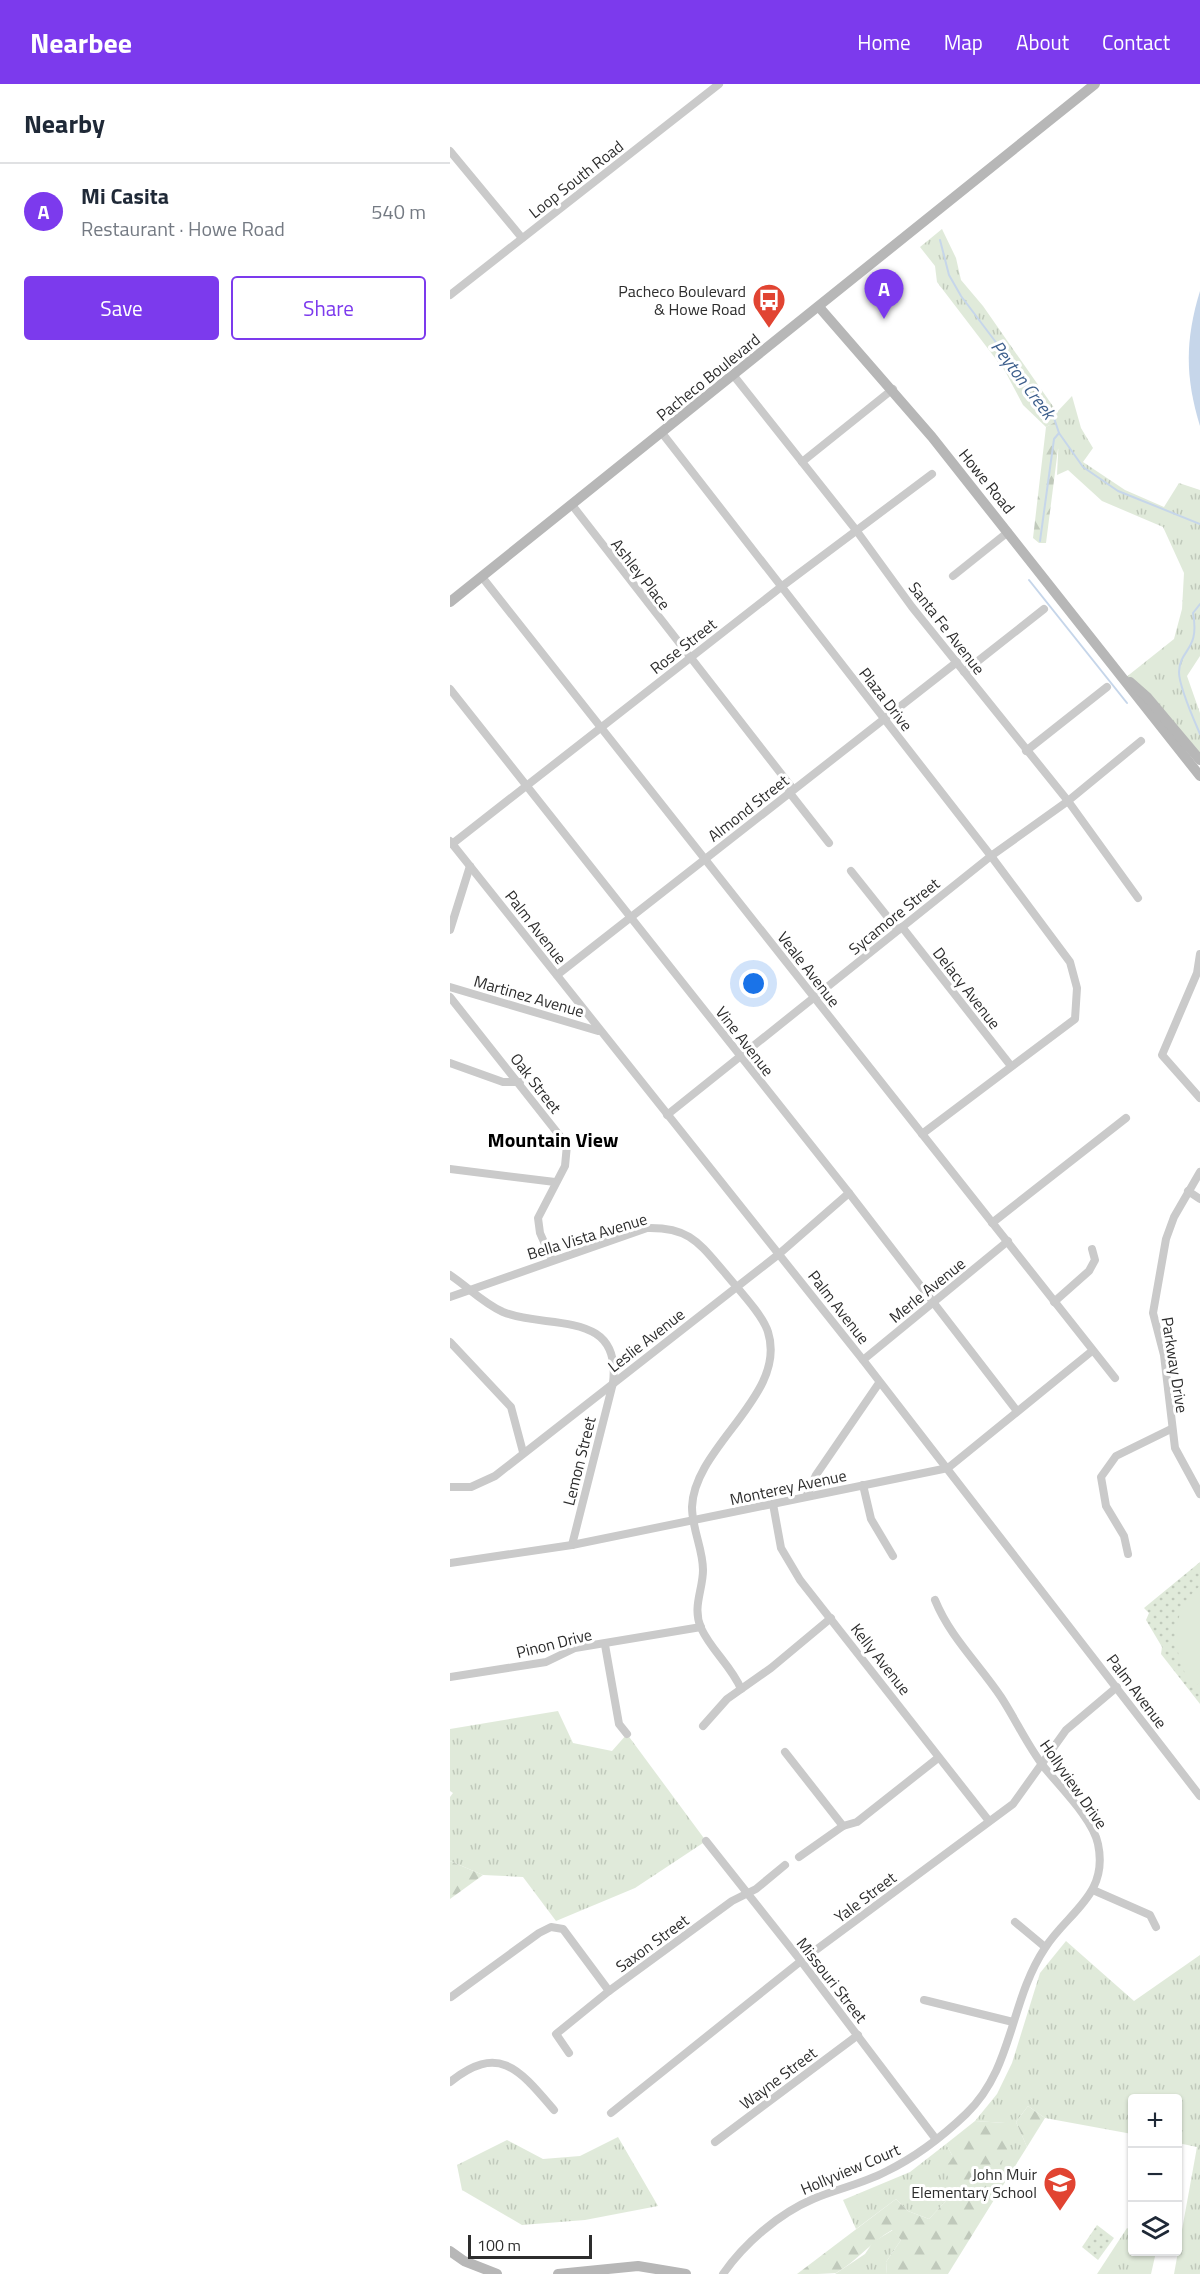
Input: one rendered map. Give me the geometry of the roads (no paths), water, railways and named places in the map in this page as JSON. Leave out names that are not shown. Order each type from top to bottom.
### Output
[{"type":"street","name":"Loop South Road","points":[[450,295],[719,84]]},
{"type":"street","name":"Pacheco Boulevard","points":[[450,602],[1095,84]]},
{"type":"street","points":[[450,151],[522,238]]},
{"type":"street","name":"Howe Road","points":[[819,307],[892,389],[1125,678],[1134,694],[1200,776]]},
{"type":"street","name":"Santa Fe Avenue","points":[[734,376],[856,531],[912,607],[1068,801],[1138,898]]},
{"type":"street","points":[[802,462],[892,389]]},
{"type":"street","name":"Plaza Drive","points":[[662,433],[991,856],[1070,962],[1077,988],[1075,1019],[1011,1066]]},
{"type":"street","name":"Rose Street","points":[[451,842],[781,587],[933,474]]},
{"type":"street","name":"Ashley Place","points":[[572,505],[690,658]]},
{"type":"street","points":[[953,576],[1008,532]]},
{"type":"street","name":"Veale Avenue","points":[[482,577],[1008,1241],[1092,1352],[1115,1378]]},
{"type":"street","points":[[964,672],[1044,609]]},
{"type":"street","points":[[690,658],[829,843]]},
{"type":"street","name":"Almond Street","points":[[557,975],[957,662]]},
{"type":"street","name":"Howe Road","points":[[1125,678],[1148,696],[1200,760]]},
{"type":"street","points":[[1026,751],[1107,687]]},
{"type":"street","name":"Vine Avenue","points":[[450,689],[849,1193],[1017,1411]]},
{"type":"street","name":"Sycamore Street","points":[[667,1115],[991,856],[1068,801],[1141,741]]},
{"type":"street","name":"Palm Avenue","points":[[451,842],[948,1468],[1200,1796]]},
{"type":"street","points":[[450,930],[470,866]]},
{"type":"street","name":"Delacy Avenue","points":[[852,871],[1011,1066]]},
{"type":"street","points":[[1200,954],[1197,973],[1162,1055],[1200,1098]]},
{"type":"street","name":"Martinez Avenue","points":[[450,987],[600,1031]]},
{"type":"street","name":"Oak Street","points":[[450,997],[520,1082],[567,1145],[565,1166],[538,1218],[540,1233],[552,1260]]},
{"type":"street","points":[[450,1063],[508,1083],[520,1082]]},
{"type":"street","points":[[922,1134],[1011,1066]]},
{"type":"street","points":[[992,1223],[1126,1118]]},
{"type":"street","points":[[450,1169],[555,1182]]},
{"type":"street","name":"Parkway Drive","points":[[1200,1172],[1188,1191],[1166,1239],[1153,1313],[1164,1355],[1175,1448],[1200,1494]]},
{"type":"street","points":[[1188,1191],[1200,1199]]},
{"type":"street","name":"Leslie Avenue","points":[[450,1487],[462,1488],[482,1483],[779,1254],[849,1193]]},
{"type":"street","name":"Bella Vista Avenue","points":[[450,1297],[647,1228],[679,1230],[698,1241],[736,1287],[769,1332],[769,1364],[750,1404],[712,1457],[697,1484],[692,1505],[703,1568],[697,1595],[701,1628]]},
{"type":"street","name":"Merle Avenue","points":[[863,1360],[1008,1241]]},
{"type":"street","points":[[1054,1302],[1089,1271],[1095,1260],[1092,1249]]},
{"type":"street","name":"Lemon Street","points":[[450,1275],[471,1288],[481,1299],[514,1316],[575,1324],[598,1336],[614,1358],[613,1383],[572,1545]]},
{"type":"street","points":[[450,1342],[511,1407],[523,1452]]},
{"type":"street","name":"Monterey Avenue","points":[[450,1563],[572,1545],[807,1495],[948,1468],[1092,1352]]},
{"type":"street","points":[[807,1495],[816,1475],[879,1383]]},
{"type":"street","points":[[1128,1554],[1124,1536],[1106,1506],[1101,1477],[1116,1456],[1171,1429]]},
{"type":"street","points":[[863,1485],[871,1519],[893,1556]]},
{"type":"street","name":"Kelly Avenue","points":[[773,1504],[781,1548],[800,1580],[989,1821]]},
{"type":"street","name":"Hollyview Drive","points":[[935,1600],[944,1622],[1001,1697],[1041,1764],[1091,1827],[1098,1843],[1100,1862],[1093,1890],[1045,1947],[1028,1980],[1002,2061],[991,2085],[963,2116],[935,2138]]},
{"type":"street","points":[[703,1726],[727,1699],[771,1668],[831,1618]]},
{"type":"street","points":[[701,1628],[741,1689]]},
{"type":"street","name":"Pinon Drive","points":[[450,1677],[546,1662],[575,1648],[701,1628]]},
{"type":"street","points":[[605,1645],[619,1724],[627,1734]]},
{"type":"street","name":"Yale Street","points":[[611,2113],[801,1961],[1013,1804],[1066,1730],[1117,1687]]},
{"type":"street","points":[[785,1752],[843,1826]]},
{"type":"street","points":[[799,1857],[843,1826],[857,1822],[938,1758]]},
{"type":"street","name":"Missouri Street","points":[[706,1841],[801,1961],[935,2138]]},
{"type":"street","name":"Saxon Street","points":[[569,2053],[556,2034],[609,1991],[785,1865]]},
{"type":"street","points":[[1093,1890],[1150,1915],[1156,1927]]},
{"type":"street","points":[[1015,1922],[1045,1947]]},
{"type":"street","points":[[451,1997],[539,1933],[551,1927],[562,1929],[609,1991]]},
{"type":"street","points":[[924,2000],[1013,2022]]},
{"type":"street","name":"Wayne Street","points":[[715,2142],[858,2035]]},
{"type":"street","points":[[450,2082],[476,2064],[505,2064],[522,2075],[554,2110]]},
{"type":"street","name":"Hollyview Court","points":[[723,2274],[743,2250],[793,2208],[883,2174],[909,2159],[935,2138]]},
{"type":"street","points":[[450,2250],[464,2261],[497,2274]]},
{"type":"street","points":[[558,2274],[638,2266],[686,2274]]},
{"type":"water","points":[[1200,291],[1200,426],[1189,375],[1189,342]]},
{"type":"waterway","name":"Peyton Creek","points":[[940,240],[949,275],[961,296],[1001,349],[1035,401],[1054,418],[1059,433],[1083,467],[1118,491],[1200,524]]},
{"type":"waterway","points":[[1040,541],[1054,439],[1059,433]]},
{"type":"waterway","points":[[1029,580],[1127,703]]},
{"type":"waterway","name":"Peyton Creek","points":[[1200,604],[1193,613],[1194,635],[1180,664],[1179,672],[1184,695],[1200,734]]},
{"type":"place","name":"Mi Casita","points":[[884,319]]},
{"type":"place","name":"Pacheco Boulevard & Howe Road","points":[[769,329]]},
{"type":"place","name":"John Muir Elementary School","points":[[1060,2212]]},
{"type":"district","name":"Mountain View","points":[[553,1140]]}]
